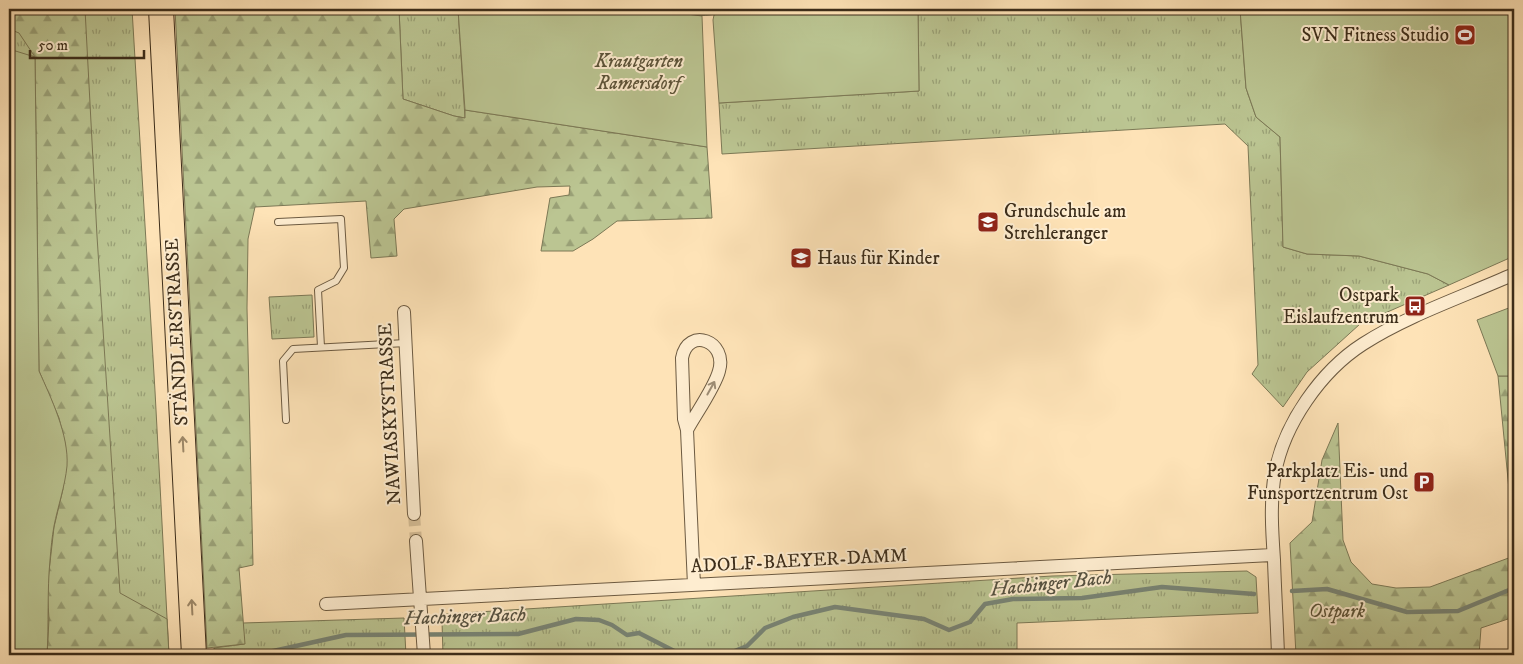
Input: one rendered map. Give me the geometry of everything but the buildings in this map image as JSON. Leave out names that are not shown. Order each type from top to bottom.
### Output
[{"type":"highway","name":"STÄNDLERSTRASSE","points":[[145,9],[178,655]]},
{"type":"highway","name":"STÄNDLERSTRASSE","points":[[161,9],[194,655]]},
{"type":"street","points":[[1278,655],[1272,510],[1275,473],[1289,432],[1305,402],[1318,384],[1347,355],[1380,334],[1514,274]]},
{"type":"street","name":"NAWIASKYSTRASSE","points":[[404,312],[414,514]]},
{"type":"street","points":[[687,430],[719,371],[720,356],[717,349],[713,344],[700,340],[690,343],[686,347],[682,358],[694,585]]},
{"type":"street","points":[[416,542],[424,649]]},
{"type":"street","name":"ADOLF-BAEYER-DAMM","points":[[326,604],[1273,555]]},
{"type":"lane","points":[[278,222],[341,219],[344,268],[336,281],[318,290],[321,347]]},
{"type":"lane","points":[[286,420],[283,361],[293,349],[406,343]]},
{"type":"green space","points":[[9,9],[132,9],[169,655],[9,655]]},
{"type":"green space","points":[[9,9],[85,9],[97,236],[120,593],[167,619],[169,655],[47,655],[49,619],[47,589],[54,527],[63,489],[65,443],[59,418],[39,371],[35,57],[19,33],[9,29]]},
{"type":"green space","points":[[175,9],[399,9],[403,99],[465,118],[465,110],[707,147],[712,218],[617,221],[573,251],[541,251],[550,198],[569,195],[570,186],[537,187],[404,209],[394,219],[397,256],[371,258],[366,201],[255,207],[248,239],[247,308],[253,565],[239,568],[245,644],[207,648]]},
{"type":"green space","points":[[399,9],[458,9],[465,118],[403,99]]},
{"type":"green space","name":"Krautgarten Ramersdorf","points":[[458,9],[648,9],[702,16],[707,147],[465,110]]},
{"type":"green space","points":[[648,9],[790,9],[696,15]]},
{"type":"green space","points":[[790,9],[918,9],[919,91],[719,103],[714,15],[724,12]]},
{"type":"green space","points":[[918,9],[1240,9],[1246,88],[1256,117],[1280,137],[1283,247],[1307,254],[1359,256],[1428,274],[1449,285],[1360,324],[1307,372],[1283,407],[1252,374],[1258,365],[1248,146],[1225,124],[722,154],[719,103],[919,91]]},
{"type":"green space","points":[[1240,9],[1514,9],[1514,256],[1449,285],[1428,274],[1359,256],[1307,254],[1283,247],[1280,137],[1256,117],[1246,88]]},
{"type":"green space","points":[[9,49],[35,57],[39,371],[58,417],[67,454],[66,473],[51,547],[47,655],[9,655]]},
{"type":"green space","points":[[312,295],[314,337],[272,339],[269,297]]},
{"type":"green space","points":[[1514,306],[1514,376],[1498,376],[1477,320]]},
{"type":"green space","points":[[1498,376],[1514,376],[1514,541]]},
{"type":"green space","name":"Ostpark","points":[[1338,423],[1343,540],[1351,562],[1372,584],[1396,588],[1430,587],[1514,556],[1514,617],[1481,628],[1479,655],[1296,655],[1290,543],[1312,522],[1322,460]]},
{"type":"green space","points":[[1247,571],[1256,577],[1258,613],[1017,623],[1017,651],[955,655],[443,655],[442,621],[446,614],[1052,576]]},
{"type":"green space","points":[[404,618],[406,655],[215,655],[214,648],[244,644],[243,623]]},
{"type":"waterway","name":"Hachinger Bach","points":[[725,655],[747,646],[765,628],[793,617],[835,607],[924,619],[949,630],[970,622],[985,604],[1013,599],[1082,598],[1162,587],[1254,594]]},
{"type":"waterway","name":"Hachinger Bach","points":[[1292,591],[1327,589],[1407,612],[1458,611],[1514,588]]},
{"type":"waterway","name":"Hachinger Bach","points":[[255,655],[346,635],[518,634],[576,619],[599,620],[612,625],[627,635],[639,633],[680,654],[699,655]]},
{"type":"tunnel","points":[[414,514],[416,541]]},
{"type":"place","name":"SVN Fitness Studio","points":[[1465,35]]},
{"type":"place","name":"Grundschule am Strehleranger","points":[[988,222]]},
{"type":"place","name":"Haus für Kinder","points":[[801,258]]},
{"type":"place","name":"Ostpark Eislaufzentrum","points":[[1415,306]]},
{"type":"place","name":"Parkplatz Eis- und Funsportzentrum Ost","points":[[1424,482]]}]
